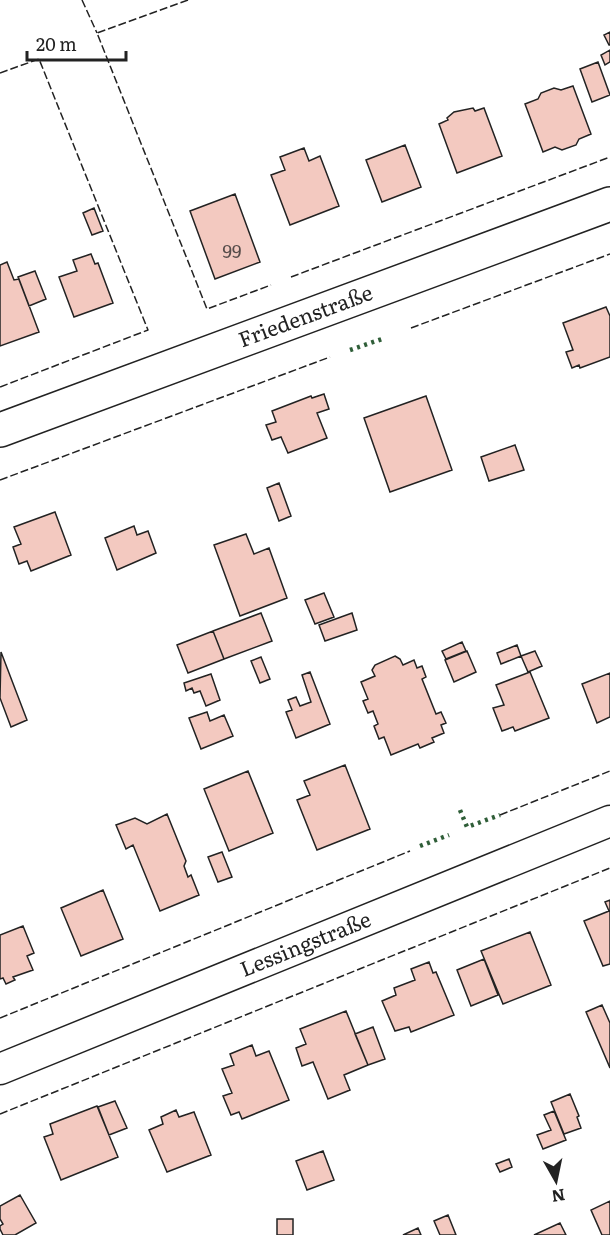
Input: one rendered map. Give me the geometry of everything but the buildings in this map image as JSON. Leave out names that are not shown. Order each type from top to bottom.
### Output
[{"type":"street","name":"Friedenstraße","points":[[0,430],[610,204]]},
{"type":"street","name":"Lessingstraße","points":[[0,1069],[610,821]]},
{"type":"hedge","points":[[350,350],[382,339]]},
{"type":"hedge","points":[[460,810],[467,827],[500,815]]},
{"type":"hedge","points":[[420,846],[449,835]]},
{"type":"fence","points":[[82,0],[97,33]]},
{"type":"fence","points":[[188,0],[97,33],[207,309],[271,285]]},
{"type":"fence","points":[[0,73],[39,59],[148,330],[0,387]]},
{"type":"fence","points":[[291,277],[610,157]]},
{"type":"fence","points":[[411,328],[610,254]]},
{"type":"fence","points":[[0,480],[330,357]]},
{"type":"fence","points":[[500,815],[610,771]]},
{"type":"fence","points":[[0,1018],[410,851]]},
{"type":"fence","points":[[0,1114],[610,868]]}]
